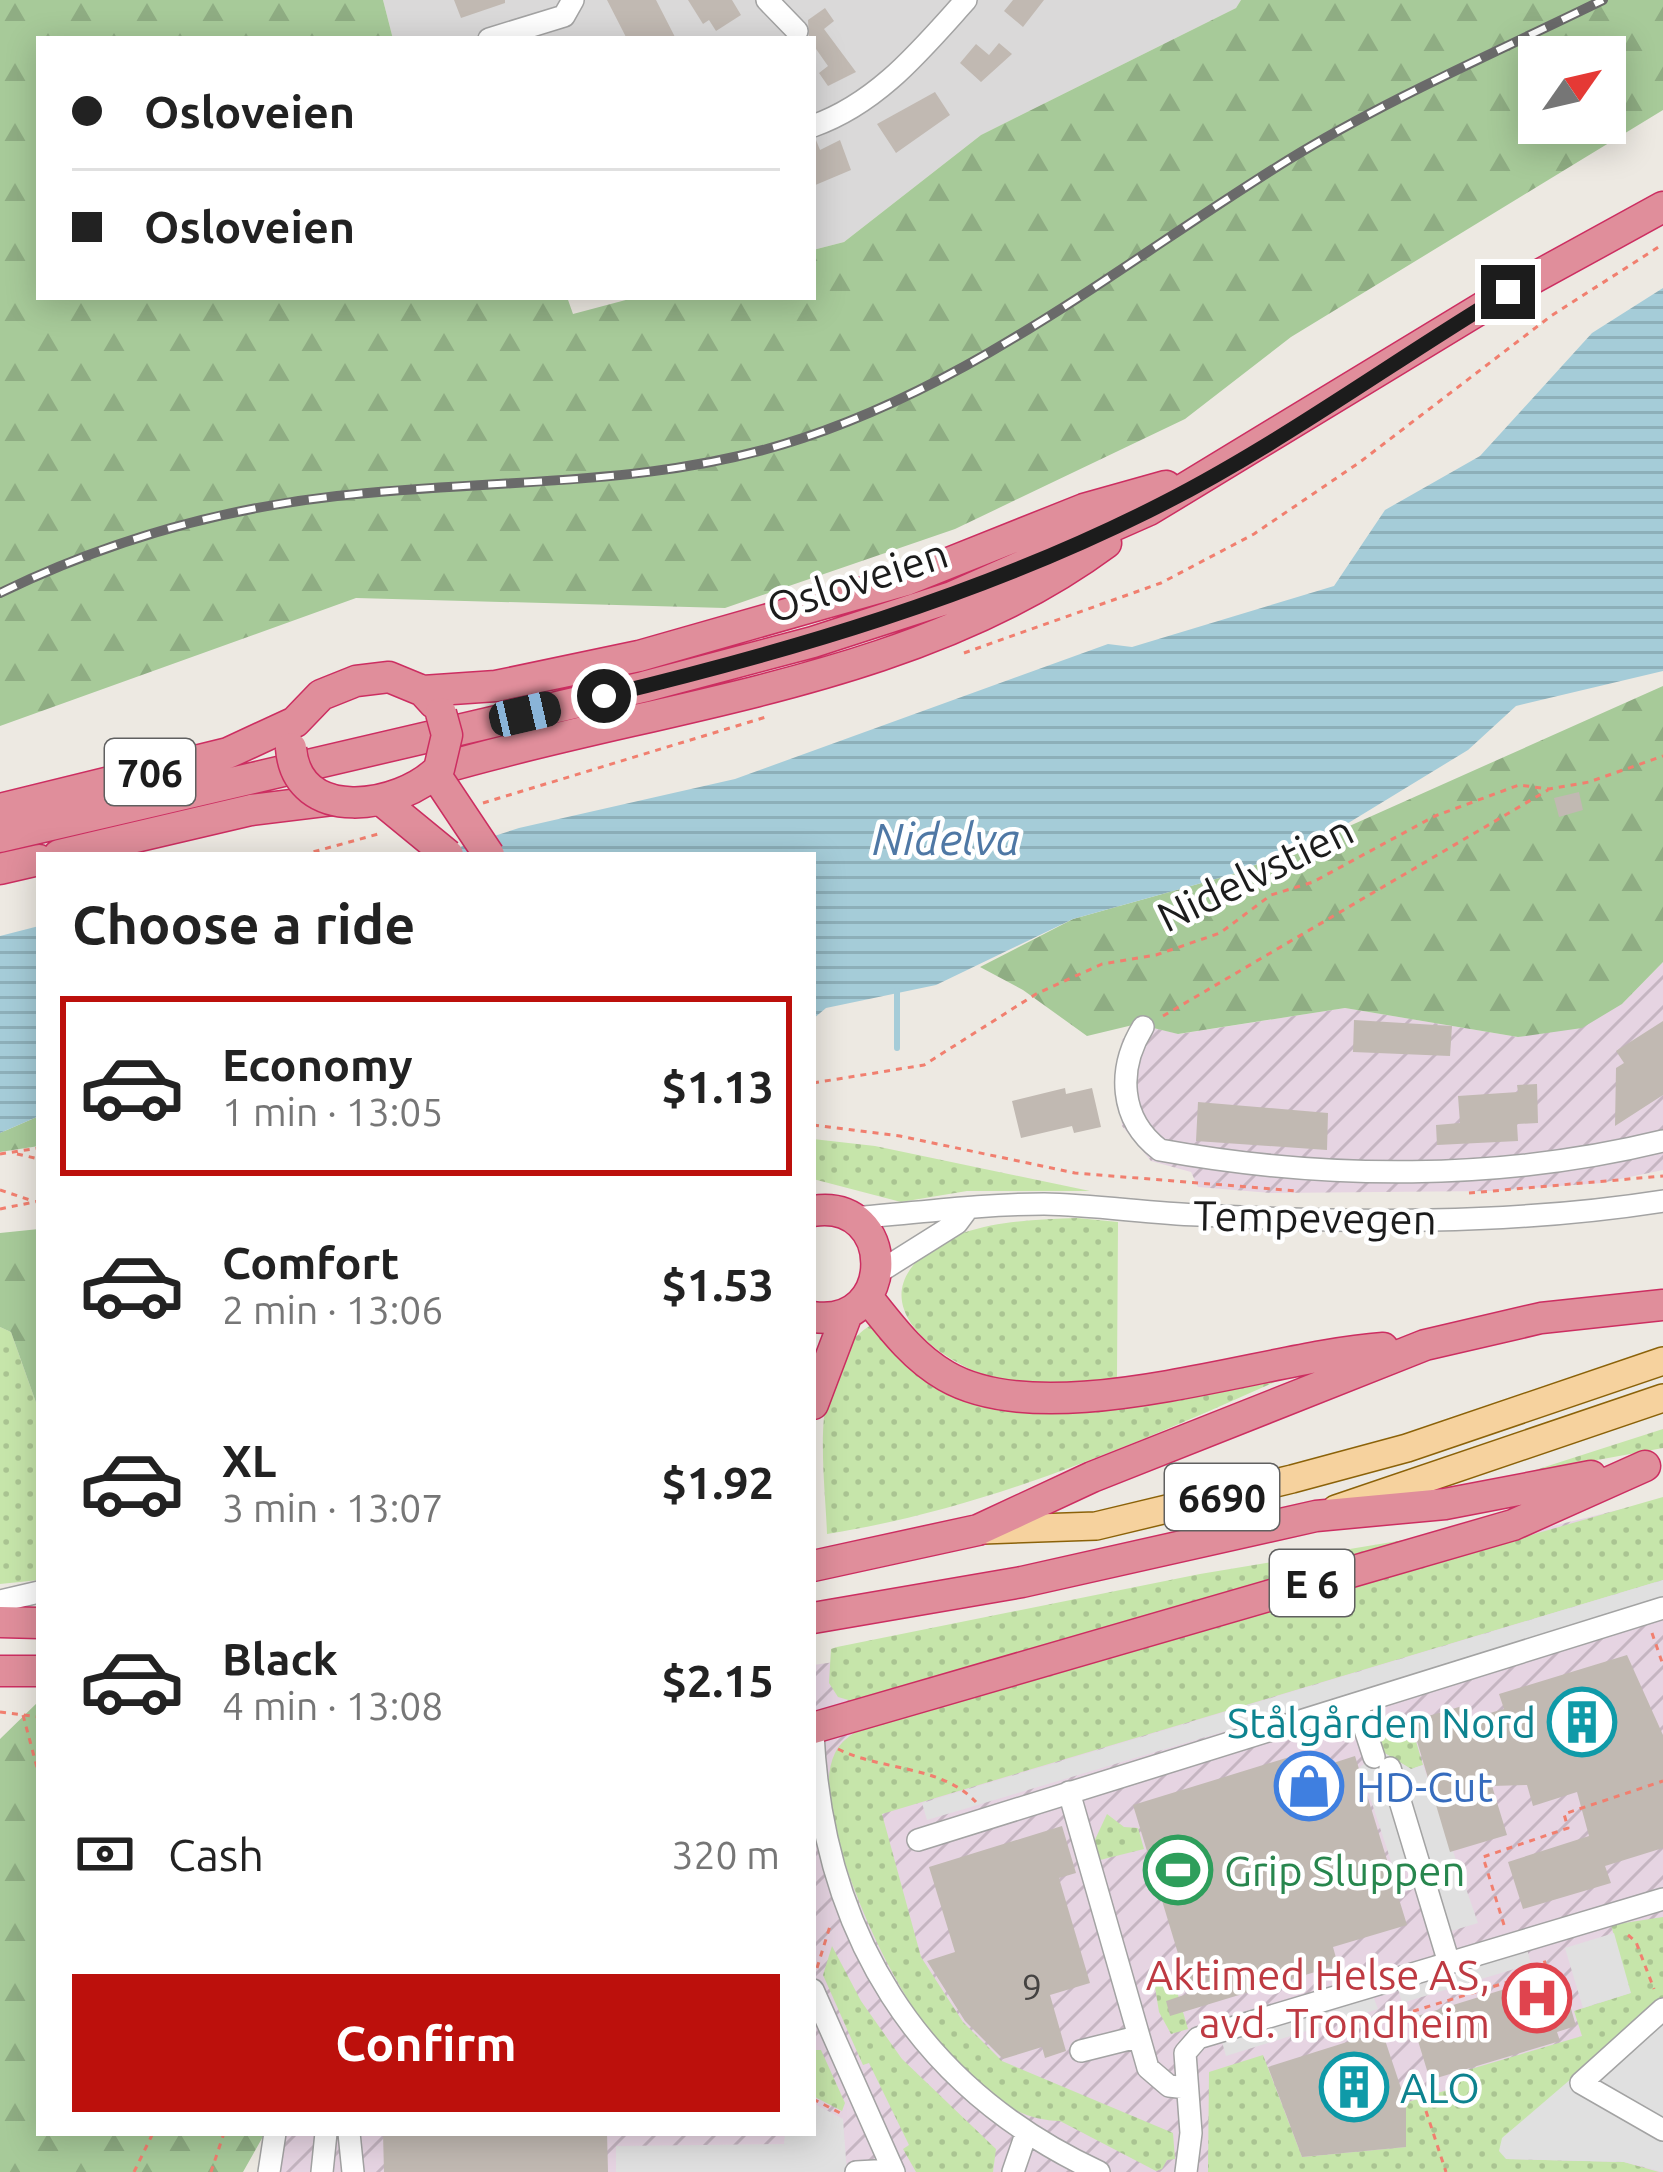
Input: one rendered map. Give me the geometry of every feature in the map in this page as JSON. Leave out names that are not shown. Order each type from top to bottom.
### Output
[{"type":"highway","name":"Osloveien","points":[[0,837],[813,642],[952,597],[1149,511],[1490,302],[1663,207]]},
{"type":"highway","name":"706","points":[[0,808],[293,735],[321,695],[356,681],[389,677],[432,702],[639,656],[906,580],[1084,509],[1218,471]]},
{"type":"highway","name":"706","points":[[72,852],[251,810],[332,800],[381,800],[437,772],[841,665],[950,627],[1049,585],[1149,511]]},
{"type":"highway","points":[[432,702],[446,736],[437,772],[487,852]]},
{"type":"highway","points":[[293,735],[303,781],[332,800]]},
{"type":"highway","points":[[381,800],[444,852]]},
{"type":"highway","points":[[0,869],[36,861]]},
{"type":"highway","points":[[816,1211],[834,1210],[853,1218],[876,1244],[865,1295],[816,1398]]},
{"type":"highway","points":[[816,1316],[865,1295]]},
{"type":"highway","points":[[865,1295],[904,1342],[947,1377],[1011,1397],[1086,1396],[1321,1352],[1425,1345]]},
{"type":"highway","points":[[816,1565],[978,1530],[1091,1477],[1425,1345],[1541,1318],[1663,1305]]},
{"type":"highway","name":"E 6","points":[[816,1617],[1022,1582],[1316,1516],[1444,1504],[1654,1464]]},
{"type":"highway","name":"E 6","points":[[820,1736],[1513,1525],[1654,1464]]},
{"type":"highway","points":[[0,1622],[36,1622]]},
{"type":"highway","points":[[0,1670],[36,1671]]},
{"type":"main road","name":"6690","points":[[978,1530],[1096,1526],[1230,1495],[1407,1448],[1663,1361]]},
{"type":"main road","name":"6690","points":[[1316,1516],[1471,1459],[1663,1398]]},
{"type":"street","points":[[499,36],[564,16],[573,0]]},
{"type":"street","points":[[767,0],[797,32]]},
{"type":"street","points":[[816,125],[861,104],[905,68],[966,0]]},
{"type":"street","points":[[1143,1028],[1125,1070],[1130,1118],[1140,1135],[1160,1150],[1366,1171],[1482,1170],[1573,1163],[1663,1141]]},
{"type":"street","name":"Tempevegen","points":[[853,1218],[948,1207],[967,1211],[1048,1204],[1390,1221],[1551,1214],[1663,1201]]},
{"type":"street","points":[[865,1295],[967,1211]]},
{"type":"street","points":[[0,1601],[36,1593]]},
{"type":"street","points":[[918,1840],[1654,1611]]},
{"type":"street","points":[[1358,1706],[1449,1963]]},
{"type":"street","points":[[820,1736],[825,1844],[842,1904],[869,1960],[941,2062],[987,2107],[1026,2134],[1099,2172]]},
{"type":"street","points":[[1069,1792],[1136,2037],[1158,2080],[1187,2088]]},
{"type":"street","points":[[1186,2172],[1191,2132],[1185,2053],[1198,2038],[1663,1899]]},
{"type":"street","points":[[816,1982],[894,2171],[856,2172]]},
{"type":"street","points":[[1663,2009],[1581,2083],[1663,2130]]},
{"type":"street","points":[[1081,2051],[1136,2037]]},
{"type":"street","points":[[1013,2172],[1026,2134]]},
{"type":"street","points":[[269,2172],[275,2136]]},
{"type":"street","points":[[322,2172],[326,2136]]},
{"type":"street","points":[[349,2136],[353,2172]]},
{"type":"street","points":[[1047,2172],[1064,2156]]},
{"type":"path","points":[[1649,253],[1663,244]]},
{"type":"path","name":"Nidelvstien","points":[[816,1083],[924,1065],[1036,994],[1102,964],[1156,955],[1220,933],[1271,895],[1312,882],[1435,816],[1519,785],[1549,789],[1588,782],[1663,756]]},
{"type":"path","points":[[1143,1028],[1549,789]]},
{"type":"path","points":[[816,1126],[1153,1183]]},
{"type":"path","points":[[0,1154],[36,1149]]},
{"type":"path","points":[[14,1153],[36,1158]]},
{"type":"path","points":[[0,1190],[36,1202]]},
{"type":"path","points":[[0,1209],[36,1202]]},
{"type":"path","points":[[1654,1611],[1663,1665]]},
{"type":"path","points":[[0,1712],[36,1717]]},
{"type":"path","points":[[23,1715],[36,1764]]},
{"type":"path","points":[[820,1736],[905,1772],[954,1780],[988,1818]]},
{"type":"path","points":[[1509,1944],[1484,1857],[1568,1828],[1564,1814],[1663,1781]]},
{"type":"path","points":[[816,1976],[830,1927]]},
{"type":"path","points":[[1623,1931],[1636,1942],[1646,1980]]},
{"type":"path","points":[[1390,2011],[1404,2014],[1547,1970],[1537,1936]]},
{"type":"path","points":[[1426,2111],[1446,2172]]},
{"type":"path","points":[[134,2172],[152,2136]]},
{"type":"path","points":[[211,2172],[223,2136]]},
{"type":"shaded area","points":[[383,0],[1241,0],[1236,8],[981,135],[844,242],[816,249],[816,36],[392,36]]},
{"type":"shaded area","points":[[1663,962],[1663,1170],[1601,1183],[1490,1191],[1271,1193],[1198,1187],[1191,1172],[1151,1161],[1122,1126],[1118,1065],[1122,1040],[1137,1024],[1179,1034],[1345,1008],[1518,1037],[1622,1004]]},
{"type":"shaded area","points":[[1663,1499],[1663,2172],[278,2172],[285,2136],[816,2136],[816,1665],[1309,1596],[1524,1533]]},
{"type":"shaded area","points":[[1663,1580],[1663,1601],[927,1820],[922,1803]]},
{"type":"shaded area","points":[[1381,1751],[1411,1769],[1423,1765],[1478,1923],[1431,1937],[1412,1868],[1395,1873],[1360,1767]]},
{"type":"shaded area","points":[[1614,1933],[1631,1993],[1583,2008],[1565,1948]]},
{"type":"shaded area","points":[[1527,1949],[1531,1964],[1402,2003],[1398,1989]]},
{"type":"shaded area","points":[[1373,1996],[1378,2009],[1226,2056],[1222,2042]]},
{"type":"shaded area","points":[[1663,2000],[1663,2172],[1624,2162],[1506,2159],[1499,2151],[1502,2138]]},
{"type":"shaded area","points":[[816,2105],[843,2119],[847,2172],[616,2172],[616,2146],[784,2144],[785,2136],[816,2136]]},
{"type":"green space","points":[[0,0],[383,0],[392,36],[36,36],[36,300],[568,300],[573,314],[626,300],[816,300],[816,249],[844,242],[981,135],[1236,8],[1241,0],[1663,0],[1663,110],[1626,133],[1626,36],[1518,36],[1518,144],[1607,144],[1291,337],[1185,419],[955,529],[725,608],[356,598],[0,726]]},
{"type":"green space","points":[[1663,686],[1663,962],[1622,1004],[1582,1028],[1518,1037],[1345,1008],[1178,1034],[1137,1024],[1087,1036],[1023,990],[980,967],[1073,919],[1230,875],[1327,836]]},
{"type":"green space","points":[[36,1117],[36,1146],[0,1152],[0,1133]]},
{"type":"green space","points":[[816,1139],[875,1146],[1090,1191],[967,1191],[901,1202],[816,1180]]},
{"type":"green space","points":[[1077,1218],[1118,1222],[1117,1379],[1043,1385],[998,1379],[938,1350],[908,1318],[902,1299],[905,1279],[935,1246],[994,1225]]},
{"type":"green space","points":[[36,1229],[36,1403],[11,1332],[0,1327],[0,1233]]},
{"type":"green space","points":[[871,1325],[908,1366],[951,1392],[1026,1409],[1054,1410],[1324,1360],[1019,1486],[827,1534],[823,1450],[828,1392],[836,1365],[850,1343]]},
{"type":"green space","points":[[0,1327],[11,1332],[36,1403],[36,1580],[0,1584]]},
{"type":"green space","points":[[1663,1429],[1663,1448],[1526,1473]]},
{"type":"green space","points":[[1663,1497],[1663,1580],[882,1814],[921,1957],[963,2022],[1002,2061],[1173,2133],[1175,2159],[1167,2160],[1162,2169],[1156,2171],[1060,2121],[1021,2113],[984,2090],[919,2017],[869,1926],[834,1822],[831,1764],[840,1745],[861,1728]]},
{"type":"green space","points":[[1422,1537],[859,1703],[838,1697],[829,1683],[831,1649],[837,1647],[1200,1574]]},
{"type":"green space","points":[[36,1704],[36,2136],[263,2136],[243,2172],[0,2172],[0,1739]]},
{"type":"green space","points":[[1410,1721],[1423,1765],[1411,1769],[1383,1752],[1378,1731]]},
{"type":"green space","points":[[1107,1814],[1124,1827],[1138,1828],[1144,1849],[1096,1861],[1092,1846]]},
{"type":"green space","points":[[1663,1917],[1663,2001],[1506,2159],[1624,2162],[1659,2172],[1208,2172],[1209,2072],[1263,2055],[1302,2157],[1406,2147],[1405,2103],[1457,2087],[1454,2074],[1582,2036],[1574,2011],[1630,1993],[1611,1925]]},
{"type":"green space","points":[[832,1946],[861,2001],[902,2059],[996,2149],[993,2172],[916,2172],[903,2149],[909,2145],[869,2063],[863,2065],[823,1975]]},
{"type":"green space","points":[[1173,1978],[1188,2029],[1171,2034],[1159,2012],[1155,1987]]},
{"type":"green space","points":[[816,2050],[821,2050],[845,2103],[842,2111],[816,2098]]},
{"type":"water","name":"Nidelva","points":[[1663,288],[1663,671],[1516,706],[1468,750],[1327,836],[1230,875],[1073,919],[936,985],[826,1008],[816,1016],[816,852],[444,852],[519,828],[735,779],[1108,644],[1132,647],[1334,586],[1385,510],[1480,456],[1592,333]]},
{"type":"water","points":[[36,927],[36,1117],[0,1133],[0,936]]},
{"type":"building","points":[[454,0],[505,0],[505,3],[461,18]]},
{"type":"building","points":[[607,0],[656,0],[674,36],[625,36]]},
{"type":"building","points":[[688,0],[732,0],[741,15],[716,31],[709,20],[703,24]]},
{"type":"building","points":[[1013,0],[1044,0],[1023,27],[1004,11]]},
{"type":"building","points":[[825,8],[834,21],[824,29],[856,72],[828,86],[819,73],[828,66],[816,49],[816,36],[809,36],[808,20]]},
{"type":"building","points":[[999,43],[1012,54],[981,82],[960,63],[976,44],[989,55]]},
{"type":"building","points":[[935,92],[950,115],[896,153],[877,124]]},
{"type":"building","points":[[816,140],[820,150],[840,140],[851,170],[816,185]]},
{"type":"building","points":[[1579,792],[1583,810],[1559,817],[1554,798]]},
{"type":"building","points":[[1354,1020],[1452,1026],[1450,1056],[1353,1052]]},
{"type":"building","points":[[1663,1021],[1663,1095],[1615,1126],[1616,1068],[1624,1063],[1616,1051]]},
{"type":"building","points":[[1537,1084],[1538,1123],[1517,1124],[1518,1141],[1437,1145],[1436,1125],[1460,1123],[1458,1096],[1518,1092],[1517,1085]]},
{"type":"building","points":[[1065,1088],[1066,1094],[1092,1088],[1101,1127],[1074,1133],[1072,1126],[1021,1138],[1012,1101]]},
{"type":"building","points":[[1198,1102],[1328,1113],[1327,1150],[1196,1141]]},
{"type":"building","points":[[1627,1655],[1663,1735],[1663,1848],[1605,1866],[1611,1883],[1523,1909],[1508,1862],[1589,1836],[1577,1792],[1533,1806],[1527,1785],[1492,1786],[1507,1835],[1450,1852],[1411,1721],[1459,1707],[1472,1718],[1504,1709],[1499,1694]]},
{"type":"building","points":[[1296,1755],[1302,1773],[1355,1756],[1407,1925],[1333,1947],[1338,1965],[1170,2016],[1166,2001],[1190,1993],[1133,1805]]},
{"type":"building","points":[[1062,1826],[1076,1873],[1059,1878],[1090,1983],[1050,1995],[1066,2051],[1045,2058],[1042,2047],[1003,2059],[965,2021],[927,1961],[955,1952],[929,1867]]},
{"type":"building","points":[[1541,1978],[1544,1986],[1563,1981],[1576,2026],[1557,2032],[1560,2041],[1430,2080],[1411,2018]]},
{"type":"building","name":"ALO","points":[[1382,2031],[1406,2103],[1406,2147],[1302,2157],[1268,2067]]},
{"type":"building","points":[[383,2136],[607,2136],[608,2172],[384,2172]]},
{"type":"waterway","points":[[897,991],[897,1048]]},
{"type":"railway","points":[[0,593],[123,543],[250,509],[396,490],[630,474],[746,454],[803,438],[869,413],[994,350],[1326,137],[1603,0]]},
{"type":"place","name":"Stålgården Nord","points":[[1582,1722]]},
{"type":"place","name":"HD-Cut","points":[[1309,1786]]},
{"type":"place","name":"Grip Sluppen","points":[[1178,1870]]},
{"type":"place","name":"Aktimed Helse AS, avd. Trondheim","points":[[1537,1998]]},
{"type":"place","name":"ALO","points":[[1354,2087]]},
{"type":"route","points":[[604,696],[813,642],[952,597],[1149,511],[1508,292]]}]
